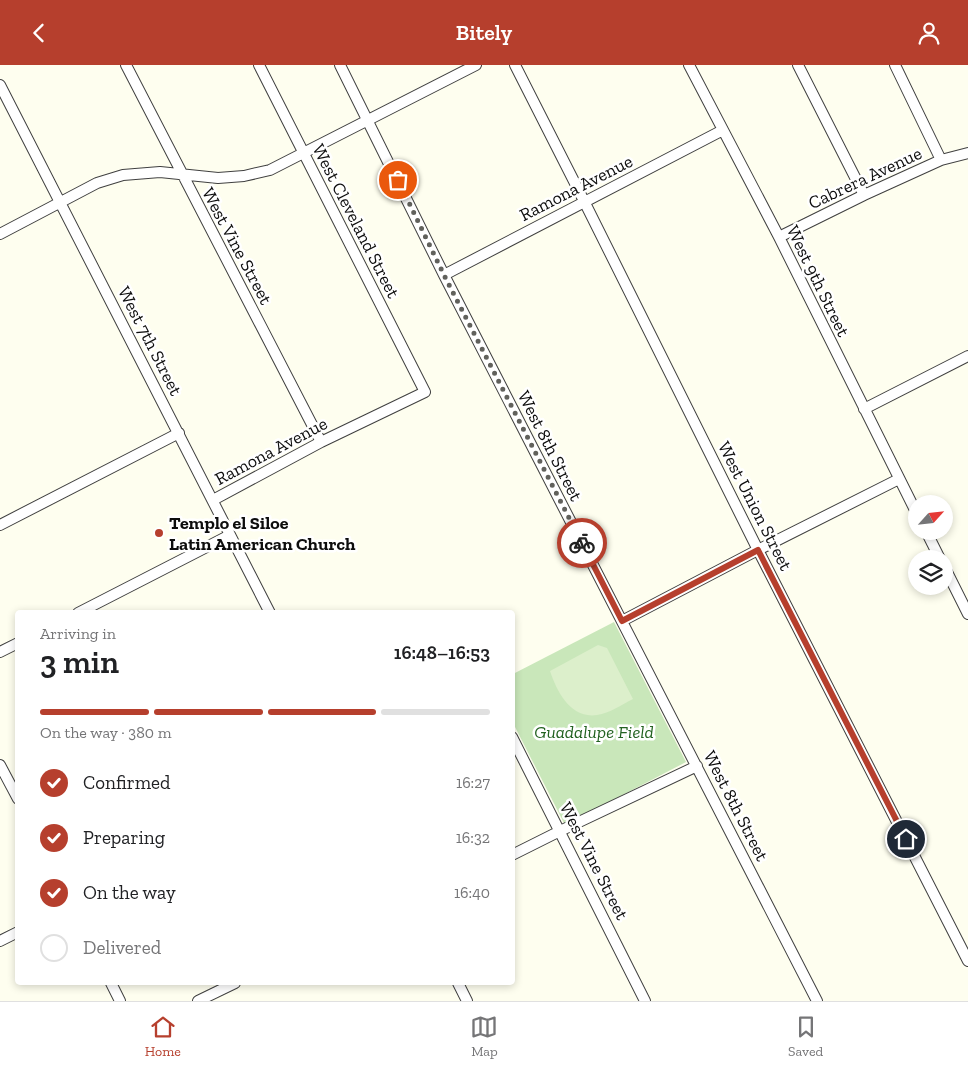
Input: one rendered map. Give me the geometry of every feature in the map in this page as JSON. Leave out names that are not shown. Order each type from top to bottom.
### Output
[{"type":"street","name":"West Vine Street","points":[[126,65],[321,442]]},
{"type":"street","name":"West Cleveland Street","points":[[259,65],[426,392]]},
{"type":"street","name":"West 8th Street","points":[[340,65],[444,275],[817,1001]]},
{"type":"street","points":[[0,234],[97,183],[123,175],[160,173],[218,178],[244,176],[270,170],[476,65]]},
{"type":"street","name":"West Union Street","points":[[515,65],[758,550],[968,961]]},
{"type":"street","name":"West 9th Street","points":[[689,65],[779,237],[908,496]]},
{"type":"street","points":[[798,65],[864,195]]},
{"type":"street","points":[[895,65],[942,159]]},
{"type":"street","name":"West 7th Street","points":[[0,85],[268,610]]},
{"type":"street","name":"Ramona Avenue","points":[[444,275],[723,130]]},
{"type":"street","name":"Cabrera Avenue","points":[[779,237],[942,159],[968,153]]},
{"type":"street","points":[[864,409],[968,356]]},
{"type":"street","name":"Ramona Avenue","points":[[212,500],[321,442],[426,392]]},
{"type":"street","points":[[0,525],[179,433]]},
{"type":"street","points":[[622,621],[899,479]]},
{"type":"street","points":[[84,610],[230,535]]},
{"type":"street","points":[[953,584],[968,614]]},
{"type":"street","points":[[0,652],[15,644]]},
{"type":"street","name":"West Vine Street","points":[[515,743],[645,1001]]},
{"type":"street","points":[[0,765],[15,793]]},
{"type":"street","points":[[515,854],[697,766]]},
{"type":"street","points":[[0,941],[15,934]]},
{"type":"street","points":[[112,985],[120,1001]]},
{"type":"street","points":[[198,1001],[231,985]]},
{"type":"street","points":[[459,985],[467,1001]]},
{"type":"green space","name":"Guadalupe Field","points":[[614,622],[686,762],[565,825],[515,727],[515,673]]},
{"type":"green space","points":[[598,645],[607,648],[633,699],[606,713],[588,715],[580,713],[566,702],[550,671]]},
{"type":"way so far","points":[[398,180],[444,275],[582,543]]},
{"type":"place","name":"Templo el Siloe Latin American Church","points":[[159,533]]},
{"type":"route","points":[[582,543],[622,621],[758,550],[906,839]]}]
